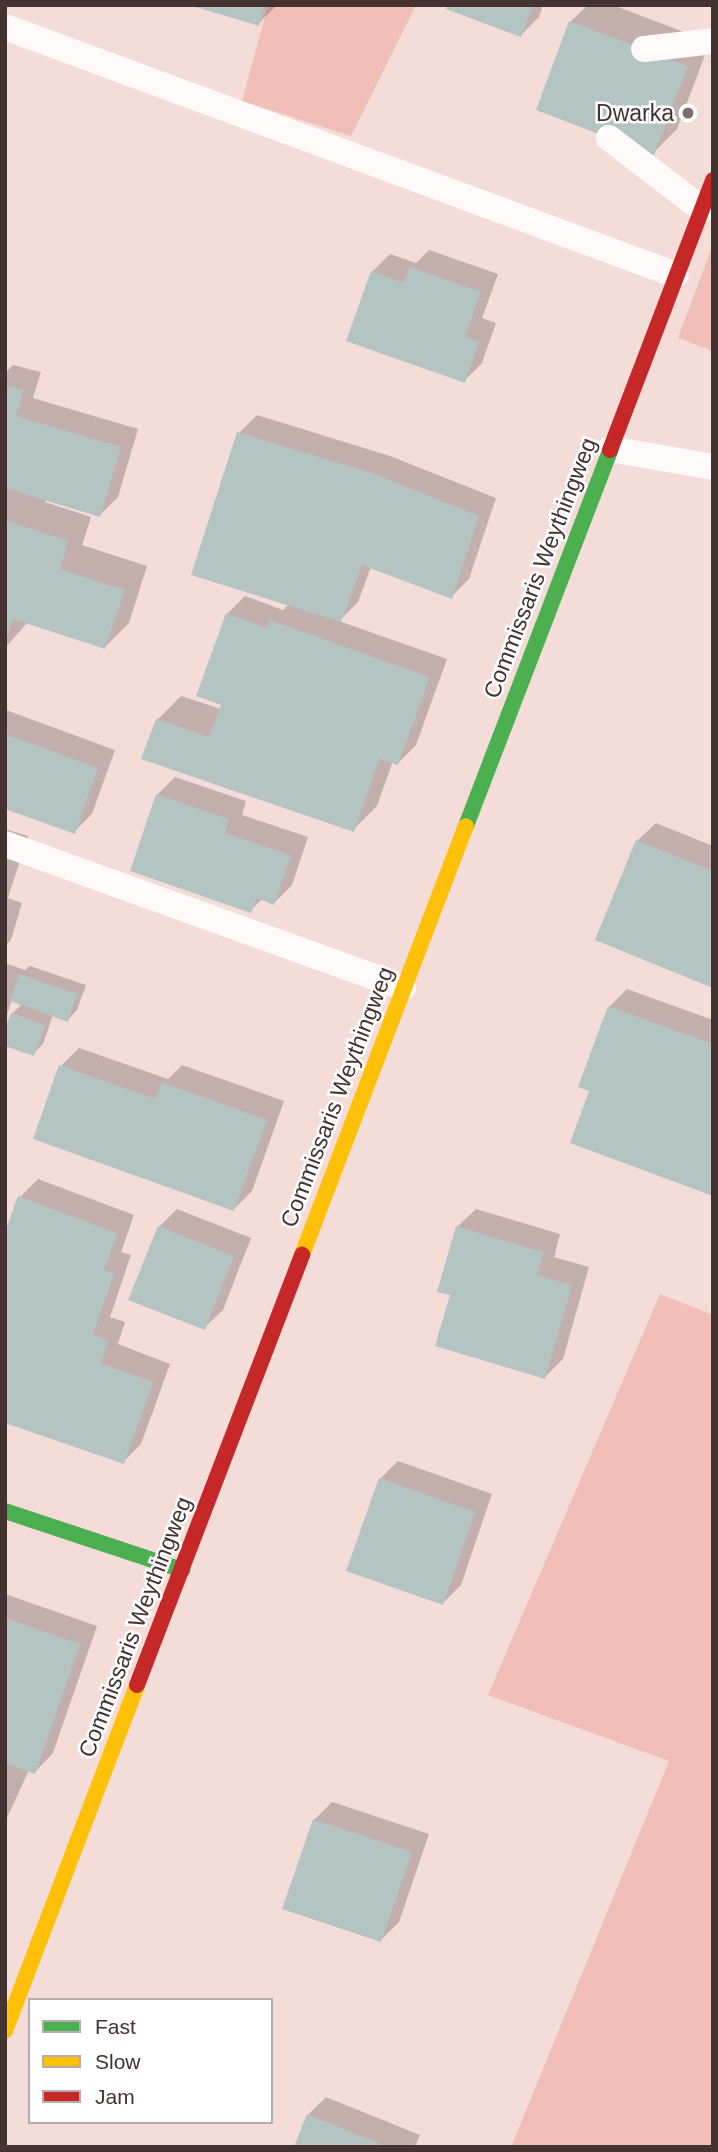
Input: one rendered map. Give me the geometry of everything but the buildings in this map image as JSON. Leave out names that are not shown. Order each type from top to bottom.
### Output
[{"type":"main road","name":"Commissaris Weythingweg","points":[[5,2029],[713,180]]},
{"type":"main road","points":[[5,1511],[182,1570]]},
{"type":"lane","points":[[5,27],[676,275]]},
{"type":"lane","points":[[644,50],[713,41]]},
{"type":"lane","points":[[609,138],[702,209]]},
{"type":"lane","points":[[610,449],[713,467]]},
{"type":"lane","points":[[5,844],[403,988]]},
{"type":"shaded area","points":[[268,5],[416,5],[351,136],[242,101]]},
{"type":"shaded area","points":[[713,244],[713,351],[678,338]]},
{"type":"shaded area","points":[[660,1294],[713,1315],[713,2147],[511,2147],[669,1761],[488,1695]]},
{"type":"traffic: fast","points":[[466,826],[610,450]]},
{"type":"traffic: fast","points":[[5,1511],[182,1570]]},
{"type":"traffic: slow","points":[[302,1255],[466,826]]},
{"type":"traffic: slow","points":[[5,2031],[137,1685]]},
{"type":"traffic: jam","points":[[610,450],[713,180]]},
{"type":"traffic: jam","points":[[137,1685],[302,1255]]},
{"type":"place","name":"Dwarka","points":[[688,113]]}]
